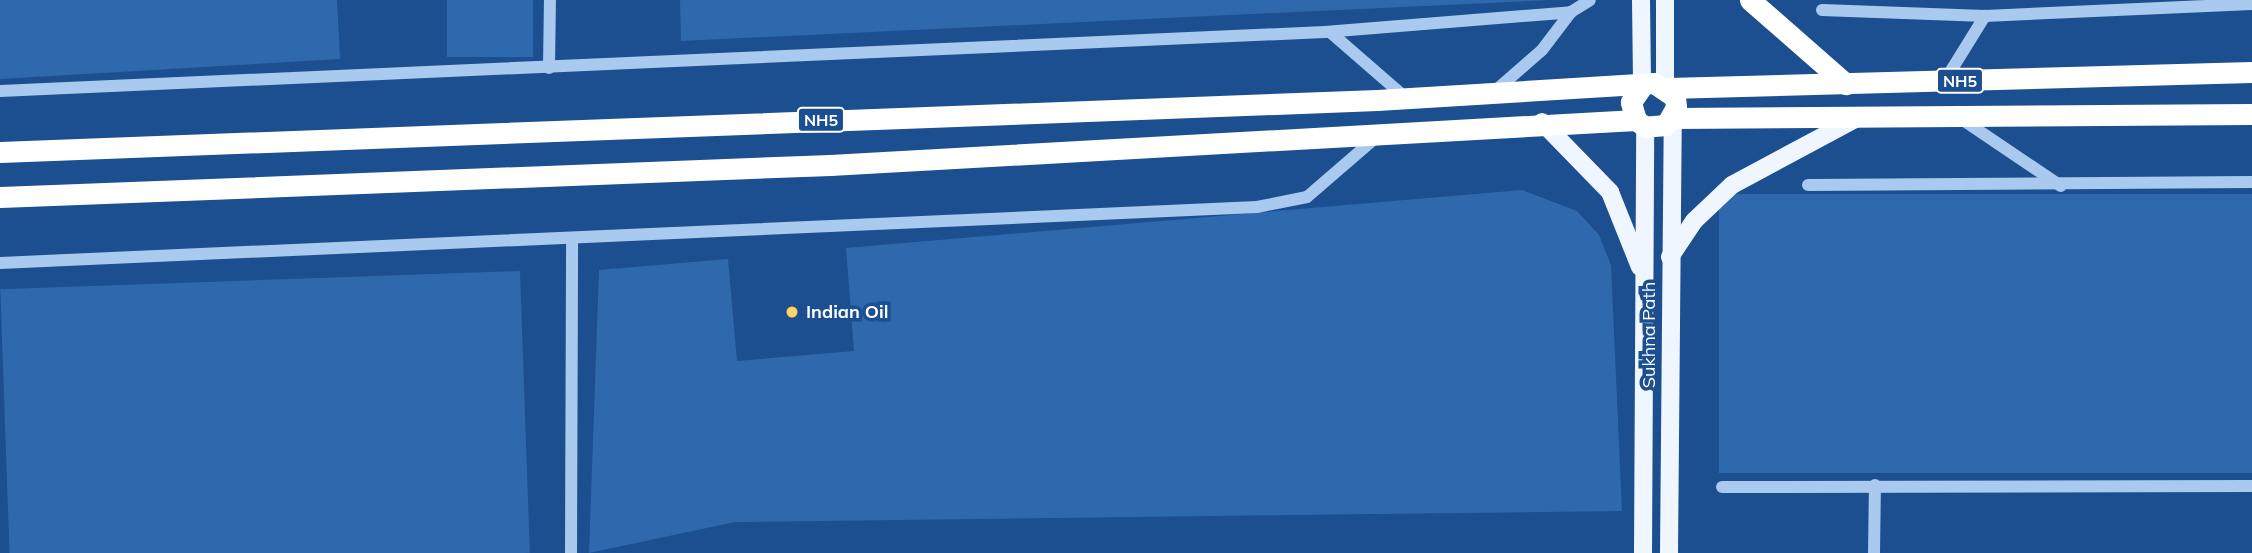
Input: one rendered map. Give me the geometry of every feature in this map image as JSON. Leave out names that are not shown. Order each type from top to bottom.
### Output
[{"type":"highway","points":[[1750,0],[1846,84]]},
{"type":"highway","name":"NH5","points":[[0,152],[1406,98],[1642,86],[1944,82],[2252,72]]},
{"type":"highway","points":[[1641,124],[1631,102],[1642,86]]},
{"type":"highway","points":[[1666,87],[1676,107],[1673,118]]},
{"type":"highway","name":"NH5","points":[[0,197],[830,165],[1542,122],[1641,124],[1673,118],[1963,120],[2252,114]]},
{"type":"main road","points":[[1641,0],[1642,86]]},
{"type":"main road","points":[[1665,0],[1666,87]]},
{"type":"main road","name":"Sukhna Path","points":[[1670,553],[1673,118]]},
{"type":"main road","points":[[1670,257],[1694,221],[1732,185],[1855,119]]},
{"type":"main road","points":[[1542,122],[1610,192],[1645,280]]},
{"type":"main road","name":"Sukhna Path","points":[[1641,124],[1645,280],[1643,553]]},
{"type":"street","points":[[549,68],[550,0]]},
{"type":"street","points":[[1492,94],[1542,50],[1571,12],[1590,0]]},
{"type":"street","points":[[1822,10],[1985,16],[2252,4]]},
{"type":"street","points":[[0,91],[1330,32],[1571,12]]},
{"type":"street","points":[[1944,82],[1985,16]]},
{"type":"street","points":[[1330,32],[1406,98]]},
{"type":"street","points":[[1963,120],[2062,187]]},
{"type":"street","points":[[0,263],[572,243],[1257,207],[1307,197],[1382,131]]},
{"type":"street","points":[[1808,185],[2062,187],[2252,182]]},
{"type":"street","points":[[571,553],[572,243]]},
{"type":"street","points":[[1874,553],[1875,485]]},
{"type":"street","points":[[1722,487],[2252,486]]},
{"type":"shaded area","points":[[0,0],[337,0],[340,59],[0,79]]},
{"type":"shaded area","points":[[447,0],[533,0],[533,57],[447,57]]},
{"type":"shaded area","points":[[680,0],[1550,0],[681,41]]},
{"type":"shaded area","points":[[1522,190],[1577,211],[1599,235],[1611,265],[1622,511],[735,522],[589,553],[599,270],[728,259],[737,361],[854,351],[846,248]]},
{"type":"shaded area","points":[[1719,194],[2252,194],[2252,473],[1719,473]]},
{"type":"shaded area","points":[[520,271],[530,553],[10,553],[0,289]]},
{"type":"place","name":"Indian Oil","points":[[792,312]]}]
